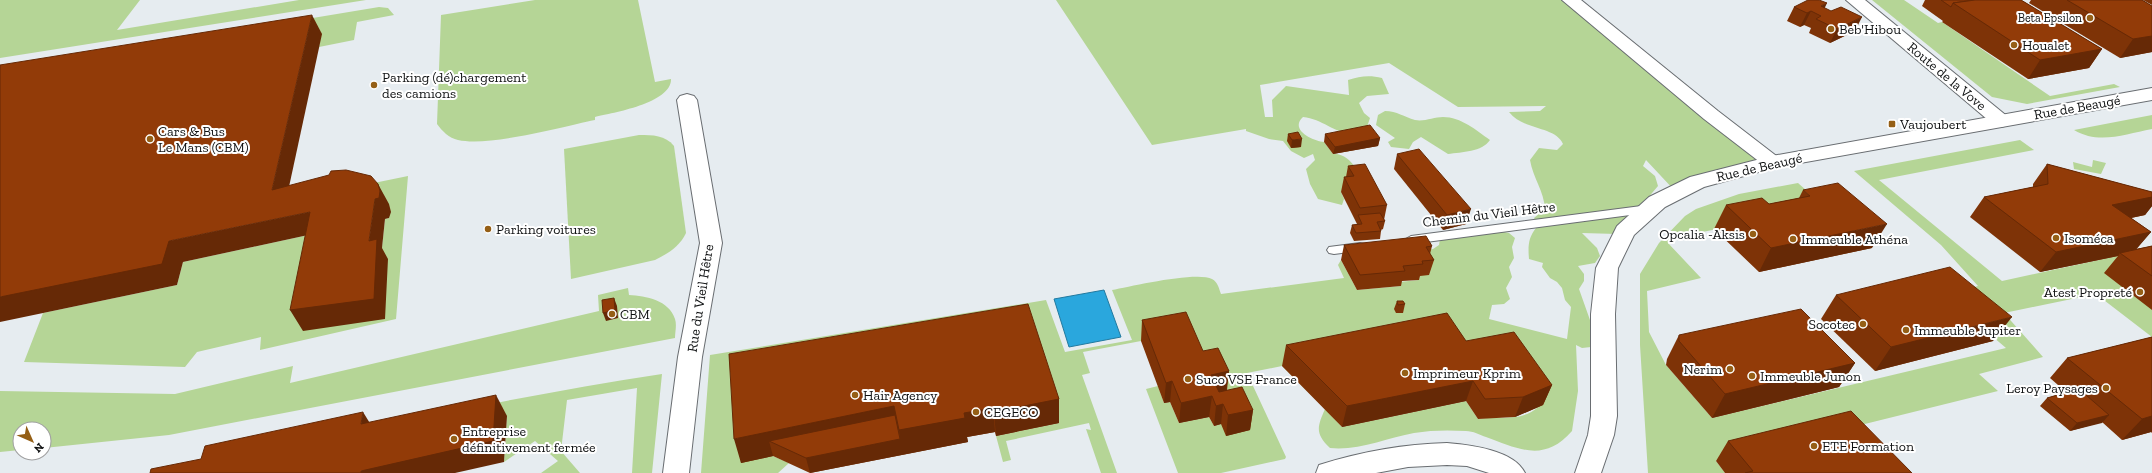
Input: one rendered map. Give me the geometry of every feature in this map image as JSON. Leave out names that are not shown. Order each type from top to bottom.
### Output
[{"type":"street","points":[[1572,0],[1772,162]]},
{"type":"street","name":"Route de la Vove","points":[[1855,0],[2001,121]]},
{"type":"street","name":"Rue de Beaugé","points":[[1588,473],[1601,435],[1604,416],[1603,314],[1607,268],[1625,231],[1649,209],[1676,191],[1697,182],[1772,162],[2152,94]]},
{"type":"street","name":"Rue du Vieil Hêtre","points":[[676,473],[690,357],[711,243],[687,100]]},
{"type":"street","points":[[1329,473],[1407,455],[1450,452],[1489,460],[1512,473]]},
{"type":"lane","name":"Chemin du Vieil Hêtre","points":[[1400,242],[1649,209]]},
{"type":"lane","points":[[1334,250],[1370,245]]},
{"type":"green space","points":[[0,0],[140,0],[117,30],[299,0],[366,0],[0,58]]},
{"type":"green space","points":[[535,0],[638,0],[655,82],[671,79],[669,87],[652,101],[627,110],[595,117],[595,120],[506,139],[488,141],[458,140],[449,136],[443,132],[437,124],[441,15]]},
{"type":"green space","points":[[1056,0],[1571,0],[1772,162],[1675,191],[1646,160],[1643,166],[1655,176],[1658,186],[1617,234],[1582,233],[1597,248],[1600,256],[1595,263],[1578,266],[1584,274],[1584,281],[1579,289],[1596,337],[1591,347],[1582,348],[1576,345],[1578,391],[1572,431],[1562,441],[1541,450],[1520,449],[1471,432],[1447,430],[1414,433],[1351,448],[1330,448],[1322,439],[1319,430],[1320,421],[1325,409],[1282,366],[1247,373],[1286,457],[1285,459],[1221,473],[1178,473],[1146,389],[1158,386],[1164,403],[1170,402],[1179,423],[1209,417],[1214,426],[1221,424],[1250,430],[1141,341],[1083,352],[1090,373],[1082,375],[1117,473],[1101,473],[1086,429],[1091,430],[1089,423],[1006,441],[1011,460],[1003,462],[996,436],[1059,423],[773,456],[789,463],[778,473],[701,473],[710,355],[1046,300],[1065,352],[1132,340],[1112,290],[1164,280],[1204,277],[1212,279],[1216,282],[1221,294],[1344,278],[1338,265],[1341,260],[1357,290],[1401,286],[1399,282],[1419,280],[1422,251],[1433,249],[1439,245],[1440,239],[1499,231],[1509,233],[1515,238],[1512,247],[1514,258],[1509,267],[1512,277],[1506,288],[1510,299],[1504,304],[1492,305],[1489,319],[1567,339],[1571,307],[1565,300],[1562,288],[1557,282],[1550,278],[1542,267],[1543,263],[1529,259],[1529,243],[1531,235],[1536,228],[1539,228],[1534,218],[1545,209],[1543,196],[1533,173],[1530,160],[1539,148],[1557,150],[1563,144],[1559,138],[1553,134],[1515,118],[1509,112],[1540,111],[1546,106],[1458,107],[1389,63],[1260,85],[1265,117],[1273,117],[1272,100],[1286,86],[1349,95],[1348,80],[1365,76],[1382,78],[1389,94],[1367,96],[1359,103],[1364,113],[1370,118],[1367,127],[1352,133],[1346,133],[1310,118],[1303,117],[1299,122],[1299,126],[1304,134],[1314,140],[1324,142],[1333,154],[1346,158],[1356,168],[1341,192],[1344,199],[1342,205],[1318,199],[1310,184],[1306,169],[1315,160],[1313,154],[1304,158],[1291,151],[1283,141],[1269,139],[1246,131],[1246,129],[1152,145]],"holes":[[[1506,352],[1538,407],[1524,415],[1509,418],[1478,419],[1466,401],[1342,427],[1325,409]]]},
{"type":"green space","points":[[1872,0],[1904,0],[1938,23],[1942,22],[2050,96],[2114,84],[2120,87],[2027,104],[1992,97]]},
{"type":"green space","points":[[379,7],[388,8],[394,15],[357,22],[354,40],[319,47],[321,34],[0,70]]},
{"type":"green space","points":[[1385,111],[1400,114],[1415,120],[1443,117],[1456,119],[1474,128],[1490,140],[1482,147],[1477,149],[1448,154],[1421,137],[1413,142],[1409,149],[1391,147],[1388,142],[1395,138],[1376,125],[1378,115]]},
{"type":"green space","points":[[2152,115],[2152,129],[2112,137],[2093,137],[2074,130]]},
{"type":"green space","points":[[639,135],[663,138],[674,146],[686,233],[684,238],[674,249],[655,260],[571,279],[564,149]]},
{"type":"green space","points":[[2020,140],[2034,150],[1879,180],[2002,281],[2122,255],[2152,310],[2152,337],[2096,294],[2004,313],[2043,357],[1979,374],[1998,391],[1716,461],[1725,473],[1648,473],[1640,345],[1640,274],[1659,243],[1685,216],[1696,209],[1739,194],[1798,183],[1825,207],[1673,238],[1668,243],[1701,278],[1647,291],[1649,332],[1666,365],[1712,418],[2006,348],[1944,295],[1978,286],[1941,245],[1854,171]]},
{"type":"green space","points":[[2093,160],[2106,163],[2101,174],[2074,169],[2073,162],[2092,167]]},
{"type":"green space","points":[[408,176],[396,319],[260,350],[261,337],[197,352],[185,367],[24,362],[43,313],[177,285],[183,262],[322,232],[381,257],[385,219],[389,218],[286,201]]},
{"type":"green space","points":[[628,288],[629,295],[643,296],[662,303],[668,307],[676,321],[675,338],[169,435],[52,447],[52,421],[12,421],[12,451],[0,452],[0,391],[175,394],[293,366],[290,383],[599,311],[598,295]]},
{"type":"green space","points":[[662,374],[652,473],[632,473],[637,388],[567,400],[561,451],[580,473],[541,473],[558,461],[535,441],[504,462],[507,416],[157,473],[472,408],[598,384]]},
{"type":"water","points":[[1104,290],[1121,337],[1069,347],[1054,299]]},
{"type":"building","points":[[1808,0],[1819,0],[1827,3],[1821,6],[1831,11],[1841,7],[1862,17],[1837,29],[1816,19],[1821,16],[1811,11],[1807,13],[1794,7]]},
{"type":"building","points":[[1941,0],[1975,0],[1953,3],[1951,7]]},
{"type":"building","points":[[1975,0],[2021,0],[2102,49],[2040,60],[1953,3]]},
{"type":"building","points":[[2067,0],[2142,0],[2152,6],[2152,36],[2133,39]]},
{"type":"building","name":"Cars & Bus Le Mans (CBM)","points":[[312,15],[272,190],[329,175],[331,171],[346,170],[371,176],[378,184],[380,191],[379,198],[375,199],[369,241],[377,239],[374,299],[290,310],[310,212],[169,241],[162,264],[0,297],[0,65]]},
{"type":"building","points":[[1370,125],[1380,138],[1335,147],[1325,134]]},
{"type":"building","points":[[1298,132],[1302,139],[1292,140],[1288,134]]},
{"type":"building","points":[[1419,149],[1471,209],[1447,215],[1397,154]]},
{"type":"building","points":[[1365,164],[1387,205],[1360,208],[1344,177],[1354,176],[1348,166]]},
{"type":"building","points":[[2047,164],[2152,192],[2152,197],[2112,205],[2151,232],[2056,252],[1984,197],[2048,184]]},
{"type":"building","points":[[1838,183],[1887,224],[1771,248],[1726,205],[1762,198],[1769,204],[1810,196],[1803,190]]},
{"type":"building","points":[[1380,213],[1385,221],[1377,222],[1381,231],[1356,233],[1352,225],[1362,224],[1358,215]]},
{"type":"building","points":[[1426,236],[1432,246],[1426,247],[1434,260],[1422,261],[1423,264],[1403,266],[1405,271],[1360,275],[1344,245]]},
{"type":"building","points":[[2152,246],[2152,276],[2120,253]]},
{"type":"building","points":[[1950,267],[2012,317],[1891,347],[1836,295]]},
{"type":"building","points":[[614,298],[615,310],[603,313],[602,300]]},
{"type":"building","points":[[1397,301],[1403,301],[1405,304],[1398,305]]},
{"type":"building","points":[[1028,304],[1059,399],[994,412],[993,408],[964,413],[965,418],[899,430],[894,406],[734,439],[729,354]]},
{"type":"building","points":[[1801,309],[1855,363],[1725,394],[1679,341],[1679,335]]},
{"type":"building","points":[[1186,312],[1203,351],[1218,348],[1229,371],[1211,375],[1219,392],[1242,387],[1253,410],[1228,415],[1223,404],[1216,406],[1212,396],[1181,403],[1172,381],[1166,383],[1142,320]]},
{"type":"building","name":"Imprimeur Kprim","points":[[1447,313],[1466,341],[1514,332],[1552,385],[1523,397],[1485,399],[1473,381],[1347,406],[1286,345]]},
{"type":"building","points":[[2152,337],[2152,416],[2142,419],[2067,358]]},
{"type":"building","points":[[2079,389],[2109,415],[2077,423],[2047,398]]},
{"type":"building","points":[[496,395],[493,441],[361,471],[361,473],[150,473],[151,469],[201,459],[205,446],[363,412],[361,424]]},
{"type":"building","points":[[1851,411],[1912,473],[1745,473],[1753,471],[1728,441]]},
{"type":"building","points":[[895,415],[900,439],[806,458],[769,441]]},
{"type":"place","name":"Beta Epsilon","points":[[2090,18]]},
{"type":"place","name":"Beb'Hibou","points":[[1831,29]]},
{"type":"place","name":"Houalet","points":[[2014,45]]},
{"type":"place","name":"Parking (dé)chargement des camions","points":[[374,85]]},
{"type":"place","name":"Vaujoubert","points":[[1892,124]]},
{"type":"place","name":"Cars & Bus Le Mans (CBM)","points":[[150,139]]},
{"type":"place","name":"Parking voitures","points":[[488,229]]},
{"type":"place","name":"Opcalia -Aksis","points":[[1753,234]]},
{"type":"place","name":"Isoméca","points":[[2056,238]]},
{"type":"place","name":"Immeuble Athéna","points":[[1793,239]]},
{"type":"place","name":"Atest Propreté","points":[[2140,292]]},
{"type":"place","name":"CBM","points":[[612,314]]},
{"type":"place","name":"Socotec","points":[[1863,324]]},
{"type":"place","name":"Immeuble Jupiter","points":[[1906,330]]},
{"type":"place","name":"Nerim","points":[[1730,369]]},
{"type":"place","name":"Imprimeur Kprim","points":[[1405,373]]},
{"type":"place","name":"Immeuble Junon","points":[[1752,376]]},
{"type":"place","name":"Suco VSE France","points":[[1188,379]]},
{"type":"place","name":"Leroy Paysages","points":[[2106,388]]},
{"type":"place","name":"Hair Agency","points":[[855,395]]},
{"type":"place","name":"CEGECO","points":[[976,412]]},
{"type":"place","name":"Entreprise définitivement fermée","points":[[454,439]]},
{"type":"place","name":"ETE Formation","points":[[1814,446]]}]
